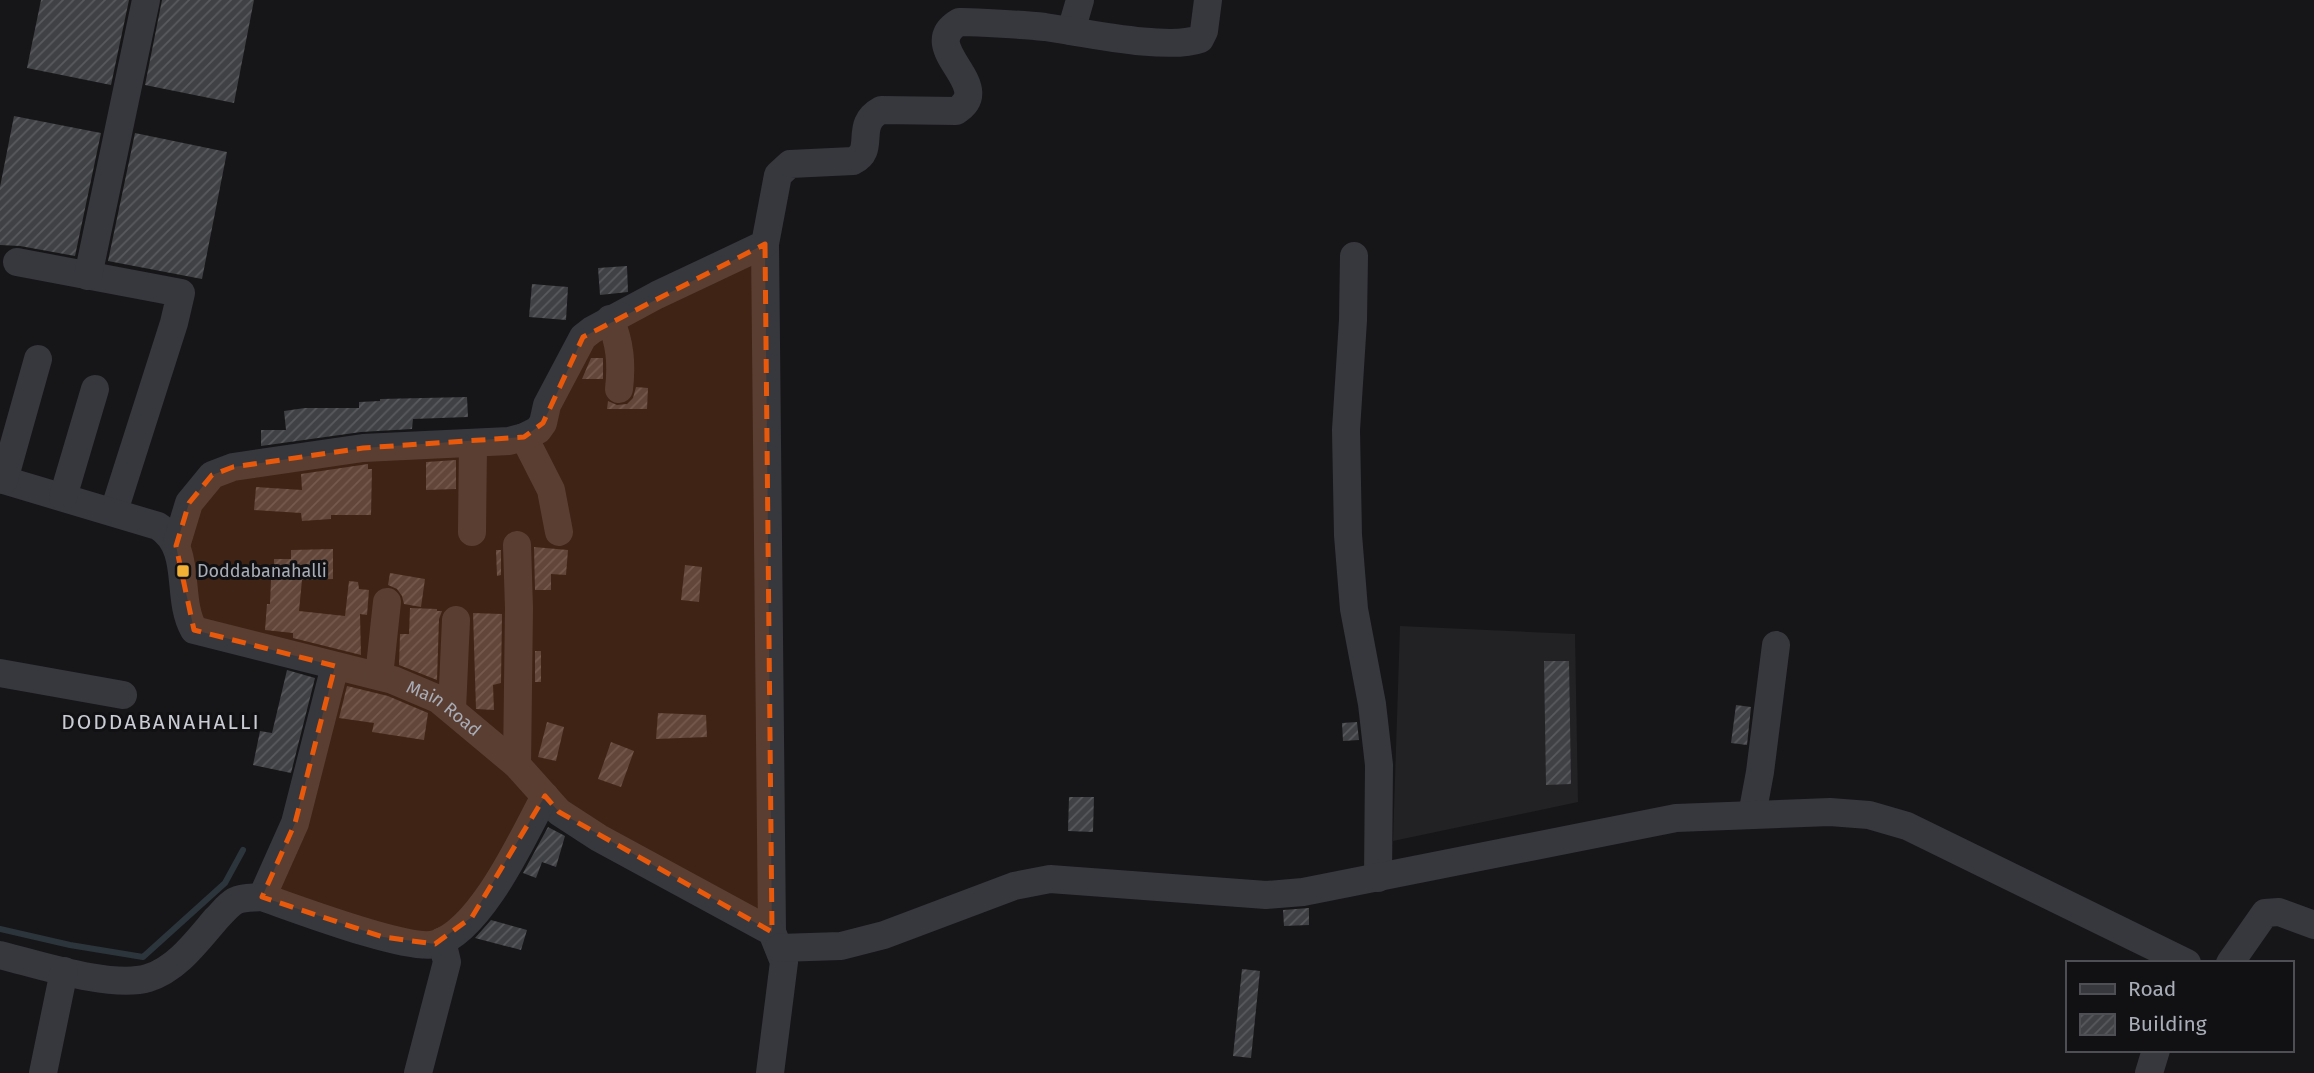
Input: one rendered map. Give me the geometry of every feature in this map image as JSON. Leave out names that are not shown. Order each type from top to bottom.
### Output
[{"type":"street","points":[[88,276],[146,0]]},
{"type":"street","points":[[1071,31],[1080,0]]},
{"type":"street","points":[[769,1073],[784,962],[776,940],[765,244],[778,175],[790,164],[853,161],[860,158],[868,121],[881,110],[956,111],[964,106],[968,99],[967,86],[945,44],[944,36],[949,27],[959,22],[1041,27],[1132,40],[1190,43],[1200,39],[1204,31],[1208,0]]},
{"type":"street","points":[[176,546],[189,503],[212,475],[233,467],[363,448],[524,438],[538,430],[547,405],[583,337],[610,319],[765,244]]},
{"type":"street","points":[[1354,256],[1346,430],[1348,535],[1354,609],[1372,704],[1379,765],[1378,878]]},
{"type":"street","points":[[17,262],[181,293],[174,323],[114,511]]},
{"type":"street","points":[[610,319],[620,350],[619,389]]},
{"type":"street","points":[[38,359],[2,480],[158,526],[168,532],[176,546]]},
{"type":"street","points":[[63,497],[96,389]]},
{"type":"street","points":[[524,438],[551,491],[559,532]]},
{"type":"street","points":[[472,532],[473,443]]},
{"type":"street","points":[[517,545],[517,765]]},
{"type":"street","name":"Main Road","points":[[176,546],[183,570],[187,612],[194,630],[379,676],[438,699],[517,765],[559,813],[776,940]]},
{"type":"street","points":[[379,676],[387,602]]},
{"type":"street","points":[[453,709],[456,620]]},
{"type":"street","points":[[1752,815],[1776,645]]},
{"type":"street","points":[[262,897],[295,823],[335,666]]},
{"type":"street","points":[[0,673],[123,695]]},
{"type":"street","points":[[0,955],[64,971],[122,981],[146,979],[166,970],[186,953],[236,900],[262,897],[383,937],[421,946],[442,941],[450,938],[472,917],[506,869],[545,796]]},
{"type":"street","points":[[776,940],[841,946],[897,930],[1014,886],[1050,879],[1266,895],[1303,892],[1676,818],[1830,812],[1869,815],[1907,826],[2183,961]]},
{"type":"street","points":[[2231,961],[2265,913],[2279,912],[2314,925]]},
{"type":"street","points":[[418,1073],[447,962],[442,941]]},
{"type":"street","points":[[43,1073],[64,971]]},
{"type":"street","points":[[2149,1073],[2156,1052]]},
{"type":"highlighted area","points":[[765,244],[772,932],[559,812],[545,796],[472,917],[435,944],[383,937],[262,897],[295,823],[335,666],[194,630],[176,546],[189,503],[212,475],[233,467],[363,448],[524,437],[543,423],[583,337]]},
{"type":"shaded area","points":[[1400,626],[1575,634],[1578,802],[1393,841]]},
{"type":"building","points":[[41,0],[129,0],[111,85],[27,68]]},
{"type":"building","points":[[162,0],[254,0],[234,103],[145,85]]},
{"type":"building","points":[[14,116],[101,133],[75,256],[0,245],[0,187]]},
{"type":"building","points":[[135,133],[227,152],[202,279],[108,261]]},
{"type":"building","points":[[627,266],[628,292],[600,295],[598,268]]},
{"type":"building","points":[[532,284],[568,287],[566,320],[529,317]]},
{"type":"building","points":[[591,358],[603,358],[603,379],[582,379]]},
{"type":"building","points":[[636,387],[648,388],[647,409],[607,409],[608,401],[617,405],[627,404],[633,398]]},
{"type":"building","points":[[467,397],[468,417],[413,419],[412,429],[361,432],[261,446],[261,430],[286,430],[284,411],[305,408],[359,408],[359,402],[380,399]]},
{"type":"building","points":[[456,460],[456,489],[426,490],[426,462]]},
{"type":"building","points":[[368,464],[368,469],[372,469],[371,515],[331,515],[331,519],[302,521],[301,513],[254,510],[256,487],[302,490],[301,474]]},
{"type":"building","points":[[534,547],[568,550],[566,575],[551,574],[551,590],[535,590]]},
{"type":"building","points":[[333,549],[333,579],[302,580],[299,611],[345,616],[349,581],[358,582],[359,589],[369,590],[367,615],[360,614],[361,655],[293,638],[293,633],[265,630],[271,580],[274,580],[274,559],[291,559],[291,550]]},
{"type":"building","points":[[496,550],[501,550],[501,575],[497,576]]},
{"type":"building","points":[[685,565],[702,567],[699,602],[681,600]]},
{"type":"building","points":[[390,573],[425,579],[421,607],[404,604],[397,589],[388,585]]},
{"type":"building","points":[[410,608],[442,611],[439,619],[437,680],[399,665],[400,634],[409,634]]},
{"type":"building","points":[[473,613],[502,614],[501,683],[493,685],[494,710],[476,709]]},
{"type":"building","points":[[535,651],[541,651],[541,682],[535,682]]},
{"type":"building","points":[[1544,661],[1569,661],[1571,784],[1546,785]]},
{"type":"building","points":[[287,670],[315,678],[291,773],[253,765],[260,731],[272,733]]},
{"type":"building","points":[[347,686],[388,696],[428,713],[424,740],[372,732],[374,723],[339,718]]},
{"type":"building","points":[[1736,705],[1751,707],[1747,745],[1731,743]]},
{"type":"building","points":[[658,713],[706,715],[707,737],[656,739]]},
{"type":"building","points":[[547,722],[564,727],[556,761],[538,757]]},
{"type":"building","points":[[1357,722],[1359,740],[1343,741],[1342,723]]},
{"type":"building","points":[[611,742],[634,751],[621,787],[598,779]]},
{"type":"building","points":[[1069,797],[1094,797],[1093,832],[1068,831]]},
{"type":"building","points":[[548,827],[565,836],[556,867],[542,862],[536,878],[523,873]]},
{"type":"building","points":[[1309,908],[1309,925],[1284,926],[1283,910]]},
{"type":"building","points":[[491,920],[527,930],[521,950],[475,938]]},
{"type":"building","points":[[1242,969],[1260,971],[1251,1058],[1233,1056]]},
{"type":"waterway","points":[[0,929],[70,945],[143,957],[225,883],[243,850]]},
{"type":"place","name":"Doddabanahalli","points":[[183,571]]},
{"type":"district","name":"DODDABANAHALLI","points":[[161,722]]}]
